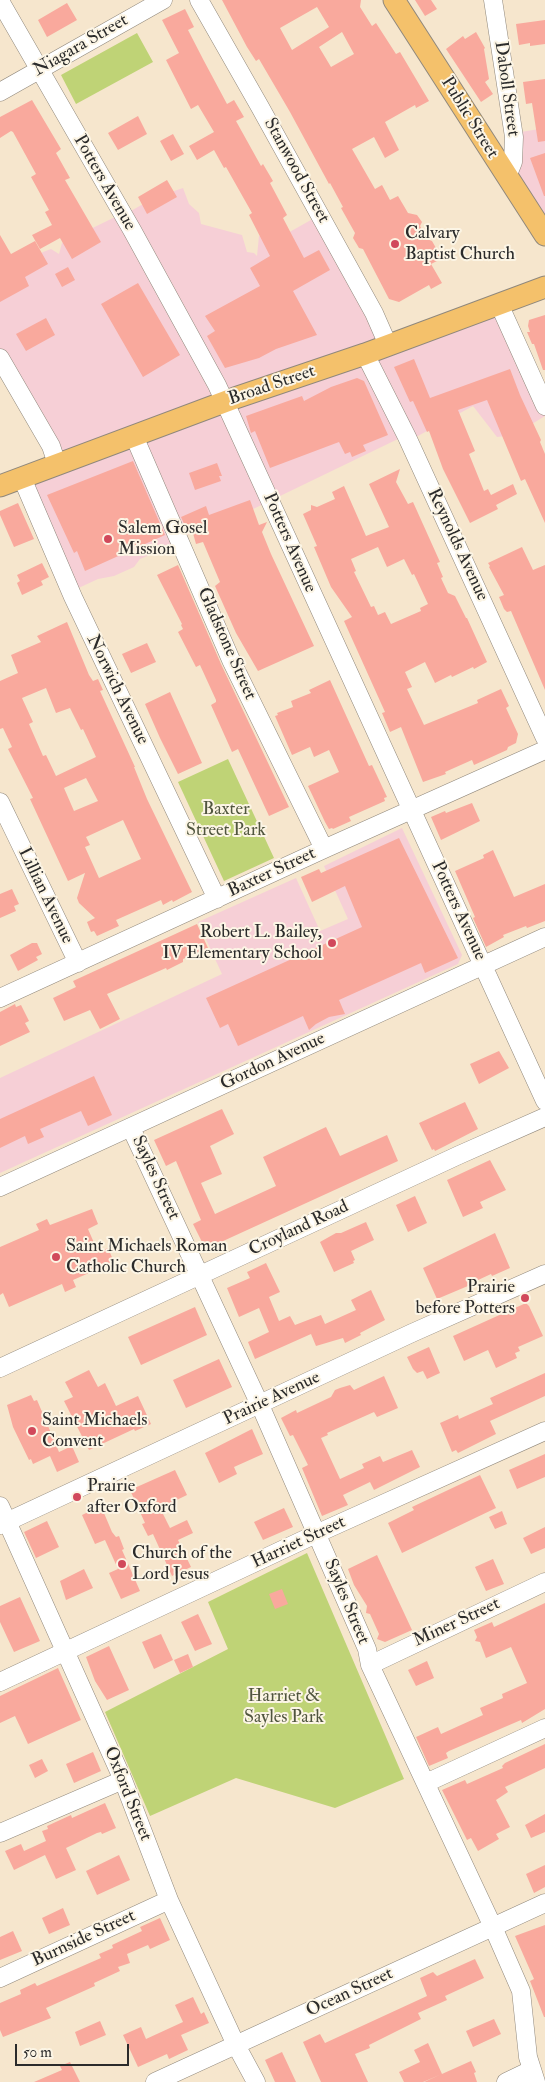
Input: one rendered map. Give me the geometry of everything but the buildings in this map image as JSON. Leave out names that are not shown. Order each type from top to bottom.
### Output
[{"type":"main road","name":"Public Street","points":[[394,0],[545,236]]},
{"type":"main road","name":"Broad Street","points":[[0,486],[224,402],[365,354],[545,287]]},
{"type":"street","name":"Potters Avenue","points":[[0,0],[141,246],[217,385],[545,1101]]},
{"type":"street","name":"Niagara Street","points":[[0,92],[163,0]]},
{"type":"street","name":"Stanwood Street","points":[[199,0],[374,313],[388,345]]},
{"type":"street","name":"Daboll Street","points":[[493,0],[514,137],[513,162],[507,177]]},
{"type":"street","points":[[499,304],[545,406]]},
{"type":"street","name":"Reynolds Avenue","points":[[365,354],[407,436],[545,738]]},
{"type":"street","points":[[0,358],[51,446],[57,464]]},
{"type":"street","name":"Gladstone Street","points":[[134,436],[231,660],[324,849]]},
{"type":"street","name":"Norwich Avenue","points":[[22,478],[73,597],[217,899]]},
{"type":"street","name":"Baxter Street","points":[[0,998],[545,750]]},
{"type":"street","name":"Lillian Avenue","points":[[0,802],[78,963]]},
{"type":"street","name":"Gordon Avenue","points":[[0,1187],[545,937]]},
{"type":"street","name":"Croyland Road","points":[[0,1368],[545,1117]]},
{"type":"street","name":"Sayles Street","points":[[132,1128],[260,1405],[367,1649],[370,1665],[521,1991],[533,2076]]},
{"type":"street","name":"Prairie Avenue","points":[[2,1517],[260,1405],[412,1333],[545,1274]]},
{"type":"street","name":"Harriet Street","points":[[0,1682],[316,1534],[545,1431]]},
{"type":"street","name":"Oxford Street","points":[[2,1517],[67,1652],[123,1780],[169,1900],[236,2046],[256,2082]]},
{"type":"street","name":"Miner Street","points":[[370,1665],[545,1582]]},
{"type":"street","points":[[426,1783],[545,1728]]},
{"type":"street","points":[[0,1833],[123,1780]]},
{"type":"street","name":"Burnside Street","points":[[0,1978],[169,1900]]},
{"type":"street","name":"Ocean Street","points":[[155,2082],[545,1903]]},
{"type":"street","points":[[506,2082],[533,2076]]},
{"type":"shaded area","points":[[545,128],[545,241],[520,202],[509,134]]},
{"type":"shaded area","points":[[183,188],[189,204],[199,213],[201,224],[242,235],[247,252],[254,253],[257,256],[259,236],[286,234],[318,216],[386,335],[495,305],[545,416],[514,435],[497,437],[473,406],[405,443],[400,438],[218,526],[183,536],[179,543],[140,559],[134,567],[114,576],[98,579],[72,591],[17,476],[48,457],[0,365],[0,271],[34,258],[51,249],[59,254],[62,243],[113,218],[120,217],[154,198]]},
{"type":"shaded area","name":"Robert L. Bailey, IV Elementary School","points":[[402,828],[462,955],[458,964],[0,1173],[0,1078],[222,974],[198,922],[296,878],[320,931],[348,919],[324,866]]},
{"type":"green space","points":[[137,33],[153,62],[76,104],[61,75]]},
{"type":"green space","name":"Baxter Street Park","points":[[228,759],[274,858],[224,881],[178,782]]},
{"type":"green space","name":"Harriet & Sayles Park","points":[[307,1553],[404,1779],[335,1808],[236,1778],[150,1816],[105,1712],[228,1649],[208,1602]]},
{"type":"place","name":"Calvary Baptist Church","points":[[395,244]]},
{"type":"place","name":"Salem Gosel Mission","points":[[108,539]]},
{"type":"place","name":"Robert L. Bailey, IV Elementary School","points":[[332,943]]},
{"type":"place","name":"Saint Michaels Roman Catholic Church","points":[[56,1257]]},
{"type":"place","name":"Prairie before Potters","points":[[525,1298]]},
{"type":"place","name":"Saint Michaels Convent","points":[[32,1431]]},
{"type":"place","name":"Prairie after Oxford","points":[[77,1497]]},
{"type":"place","name":"Church of the Lord Jesus","points":[[122,1564]]}]
